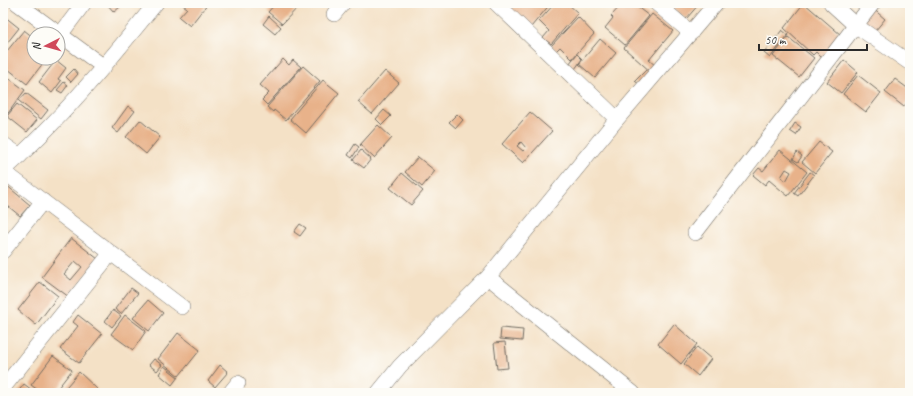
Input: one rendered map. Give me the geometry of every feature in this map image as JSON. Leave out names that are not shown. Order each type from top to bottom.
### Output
[{"type":"street","points":[[17,3],[48,26]]},
{"type":"street","points":[[66,27],[84,3]]},
{"type":"street","points":[[156,3],[104,67],[20,156],[3,171],[182,307]]},
{"type":"street","points":[[496,3],[617,119]]},
{"type":"street","points":[[656,3],[691,33]]},
{"type":"street","points":[[378,393],[400,366],[488,277],[617,119],[716,3]]},
{"type":"street","points":[[831,3],[855,25],[910,63]]},
{"type":"street","points":[[694,232],[873,3]]},
{"type":"street","points":[[66,39],[104,67]]},
{"type":"street","points":[[3,144],[20,156]]},
{"type":"street","points":[[3,250],[43,201]]},
{"type":"street","points":[[3,388],[111,253]]},
{"type":"street","points":[[488,277],[633,393]]},
{"type":"building","points":[[106,3],[116,3],[120,7],[114,12]]},
{"type":"building","points":[[185,3],[208,3],[190,26],[179,17],[187,8],[183,5]]},
{"type":"building","points":[[276,3],[302,3],[282,24],[268,12]]},
{"type":"building","points":[[516,3],[551,3],[531,27],[511,10]]},
{"type":"building","points":[[555,3],[567,3],[578,13],[551,44],[543,38],[549,31],[539,21]]},
{"type":"building","points":[[623,3],[632,3],[649,16],[625,45],[605,28],[613,18],[611,16]]},
{"type":"building","points":[[668,3],[700,3],[686,19]]},
{"type":"building","points":[[804,3],[841,35],[822,58],[816,52],[813,55],[784,28]]},
{"type":"building","points":[[871,7],[885,19],[875,31],[861,19]]},
{"type":"building","points":[[652,14],[673,31],[649,60],[656,66],[651,72],[624,48]]},
{"type":"building","points":[[4,16],[19,28],[3,48],[3,17]]},
{"type":"building","points":[[269,16],[281,27],[275,34],[263,24]]},
{"type":"building","points":[[578,17],[594,34],[572,59],[560,47],[556,51],[551,46]]},
{"type":"building","points":[[24,30],[26,32],[26,66],[41,66],[27,84],[3,65],[3,56]]},
{"type":"building","points":[[782,30],[788,35],[770,58],[764,53]]},
{"type":"building","points":[[788,37],[814,58],[799,77],[773,56]]},
{"type":"building","points":[[600,39],[616,53],[595,78],[579,64]]},
{"type":"building","points":[[577,54],[582,59],[575,69],[569,64]]},
{"type":"building","points":[[283,59],[289,65],[293,60],[301,67],[267,105],[262,100],[269,93],[260,85]]},
{"type":"building","points":[[844,60],[858,72],[841,93],[827,82]]},
{"type":"building","points":[[51,66],[64,66],[66,68],[58,79],[61,81],[52,93],[39,82]]},
{"type":"building","points":[[303,66],[320,81],[286,120],[274,110],[273,112],[267,107]]},
{"type":"building","points":[[74,69],[78,74],[71,82],[66,77]]},
{"type":"building","points":[[646,70],[650,73],[640,85],[635,81]]},
{"type":"building","points":[[385,71],[399,83],[372,114],[358,102]]},
{"type":"building","points":[[3,74],[25,90],[3,120]]},
{"type":"building","points":[[858,75],[881,93],[866,112],[843,94]]},
{"type":"building","points":[[895,79],[910,90],[910,98],[904,107],[885,92]]},
{"type":"building","points":[[323,80],[339,93],[306,133],[290,119]]},
{"type":"building","points":[[64,82],[68,85],[62,93],[57,90]]},
{"type":"building","points":[[26,93],[48,110],[41,119],[19,101]]},
{"type":"building","points":[[17,104],[37,120],[27,132],[7,116]]},
{"type":"building","points":[[128,106],[135,111],[118,133],[112,128]]},
{"type":"building","points":[[384,110],[391,116],[382,125],[376,119]]},
{"type":"building","points":[[530,112],[552,131],[523,163],[502,144]],"holes":[[[521,142],[526,148],[523,151],[517,146]]]},
{"type":"building","points":[[457,114],[463,120],[456,128],[449,122]]},
{"type":"building","points":[[140,120],[160,137],[146,154],[126,137]]},
{"type":"building","points":[[795,123],[801,127],[796,135],[790,131]]},
{"type":"building","points":[[378,125],[392,138],[374,158],[360,145]]},
{"type":"building","points":[[819,142],[832,152],[815,173],[802,162]]},
{"type":"building","points":[[355,144],[359,147],[352,158],[348,155]]},
{"type":"building","points":[[361,150],[371,159],[364,168],[353,160]]},
{"type":"building","points":[[780,150],[807,172],[788,196],[769,180],[765,185],[753,175],[759,168],[763,171]],"holes":[[[786,169],[791,172],[786,181],[781,177]]]},
{"type":"building","points":[[797,152],[802,156],[798,162],[793,159]]},
{"type":"building","points":[[418,157],[435,171],[422,187],[405,172]]},
{"type":"building","points":[[810,172],[814,175],[798,196],[794,193]]},
{"type":"building","points":[[402,173],[423,191],[411,205],[390,188]]},
{"type":"building","points":[[5,184],[30,205],[20,216],[3,202],[3,186]]},
{"type":"building","points":[[300,224],[306,228],[300,236],[294,232]]},
{"type":"building","points":[[71,238],[98,259],[69,297],[42,277]],"holes":[[[75,261],[82,267],[71,280],[64,274]]]},
{"type":"building","points":[[40,282],[58,296],[36,325],[18,310]]},
{"type":"building","points":[[131,288],[138,293],[121,314],[115,309]]},
{"type":"building","points":[[148,300],[163,313],[149,331],[133,318]]},
{"type":"building","points":[[113,310],[121,316],[112,327],[105,321]]},
{"type":"building","points":[[78,315],[102,334],[79,363],[60,349],[78,326],[73,322]]},
{"type":"building","points":[[125,315],[146,331],[133,350],[111,334]]},
{"type":"building","points":[[674,324],[697,344],[681,364],[658,344]]},
{"type":"building","points":[[501,328],[523,330],[522,341],[500,339]]},
{"type":"building","points":[[178,333],[200,350],[179,376],[158,359]]},
{"type":"building","points":[[505,342],[508,368],[497,369],[494,343]]},
{"type":"building","points":[[697,347],[711,359],[698,376],[684,364]]},
{"type":"building","points":[[53,356],[72,370],[54,393],[42,393],[31,385]]},
{"type":"building","points":[[154,359],[162,365],[157,371],[149,365]]},
{"type":"building","points":[[220,365],[228,372],[215,387],[208,381]]},
{"type":"building","points":[[164,366],[178,377],[172,385],[159,374]]},
{"type":"building","points":[[79,372],[97,389],[93,393],[61,393]]},
{"type":"building","points":[[24,384],[36,393],[17,393]]}]
